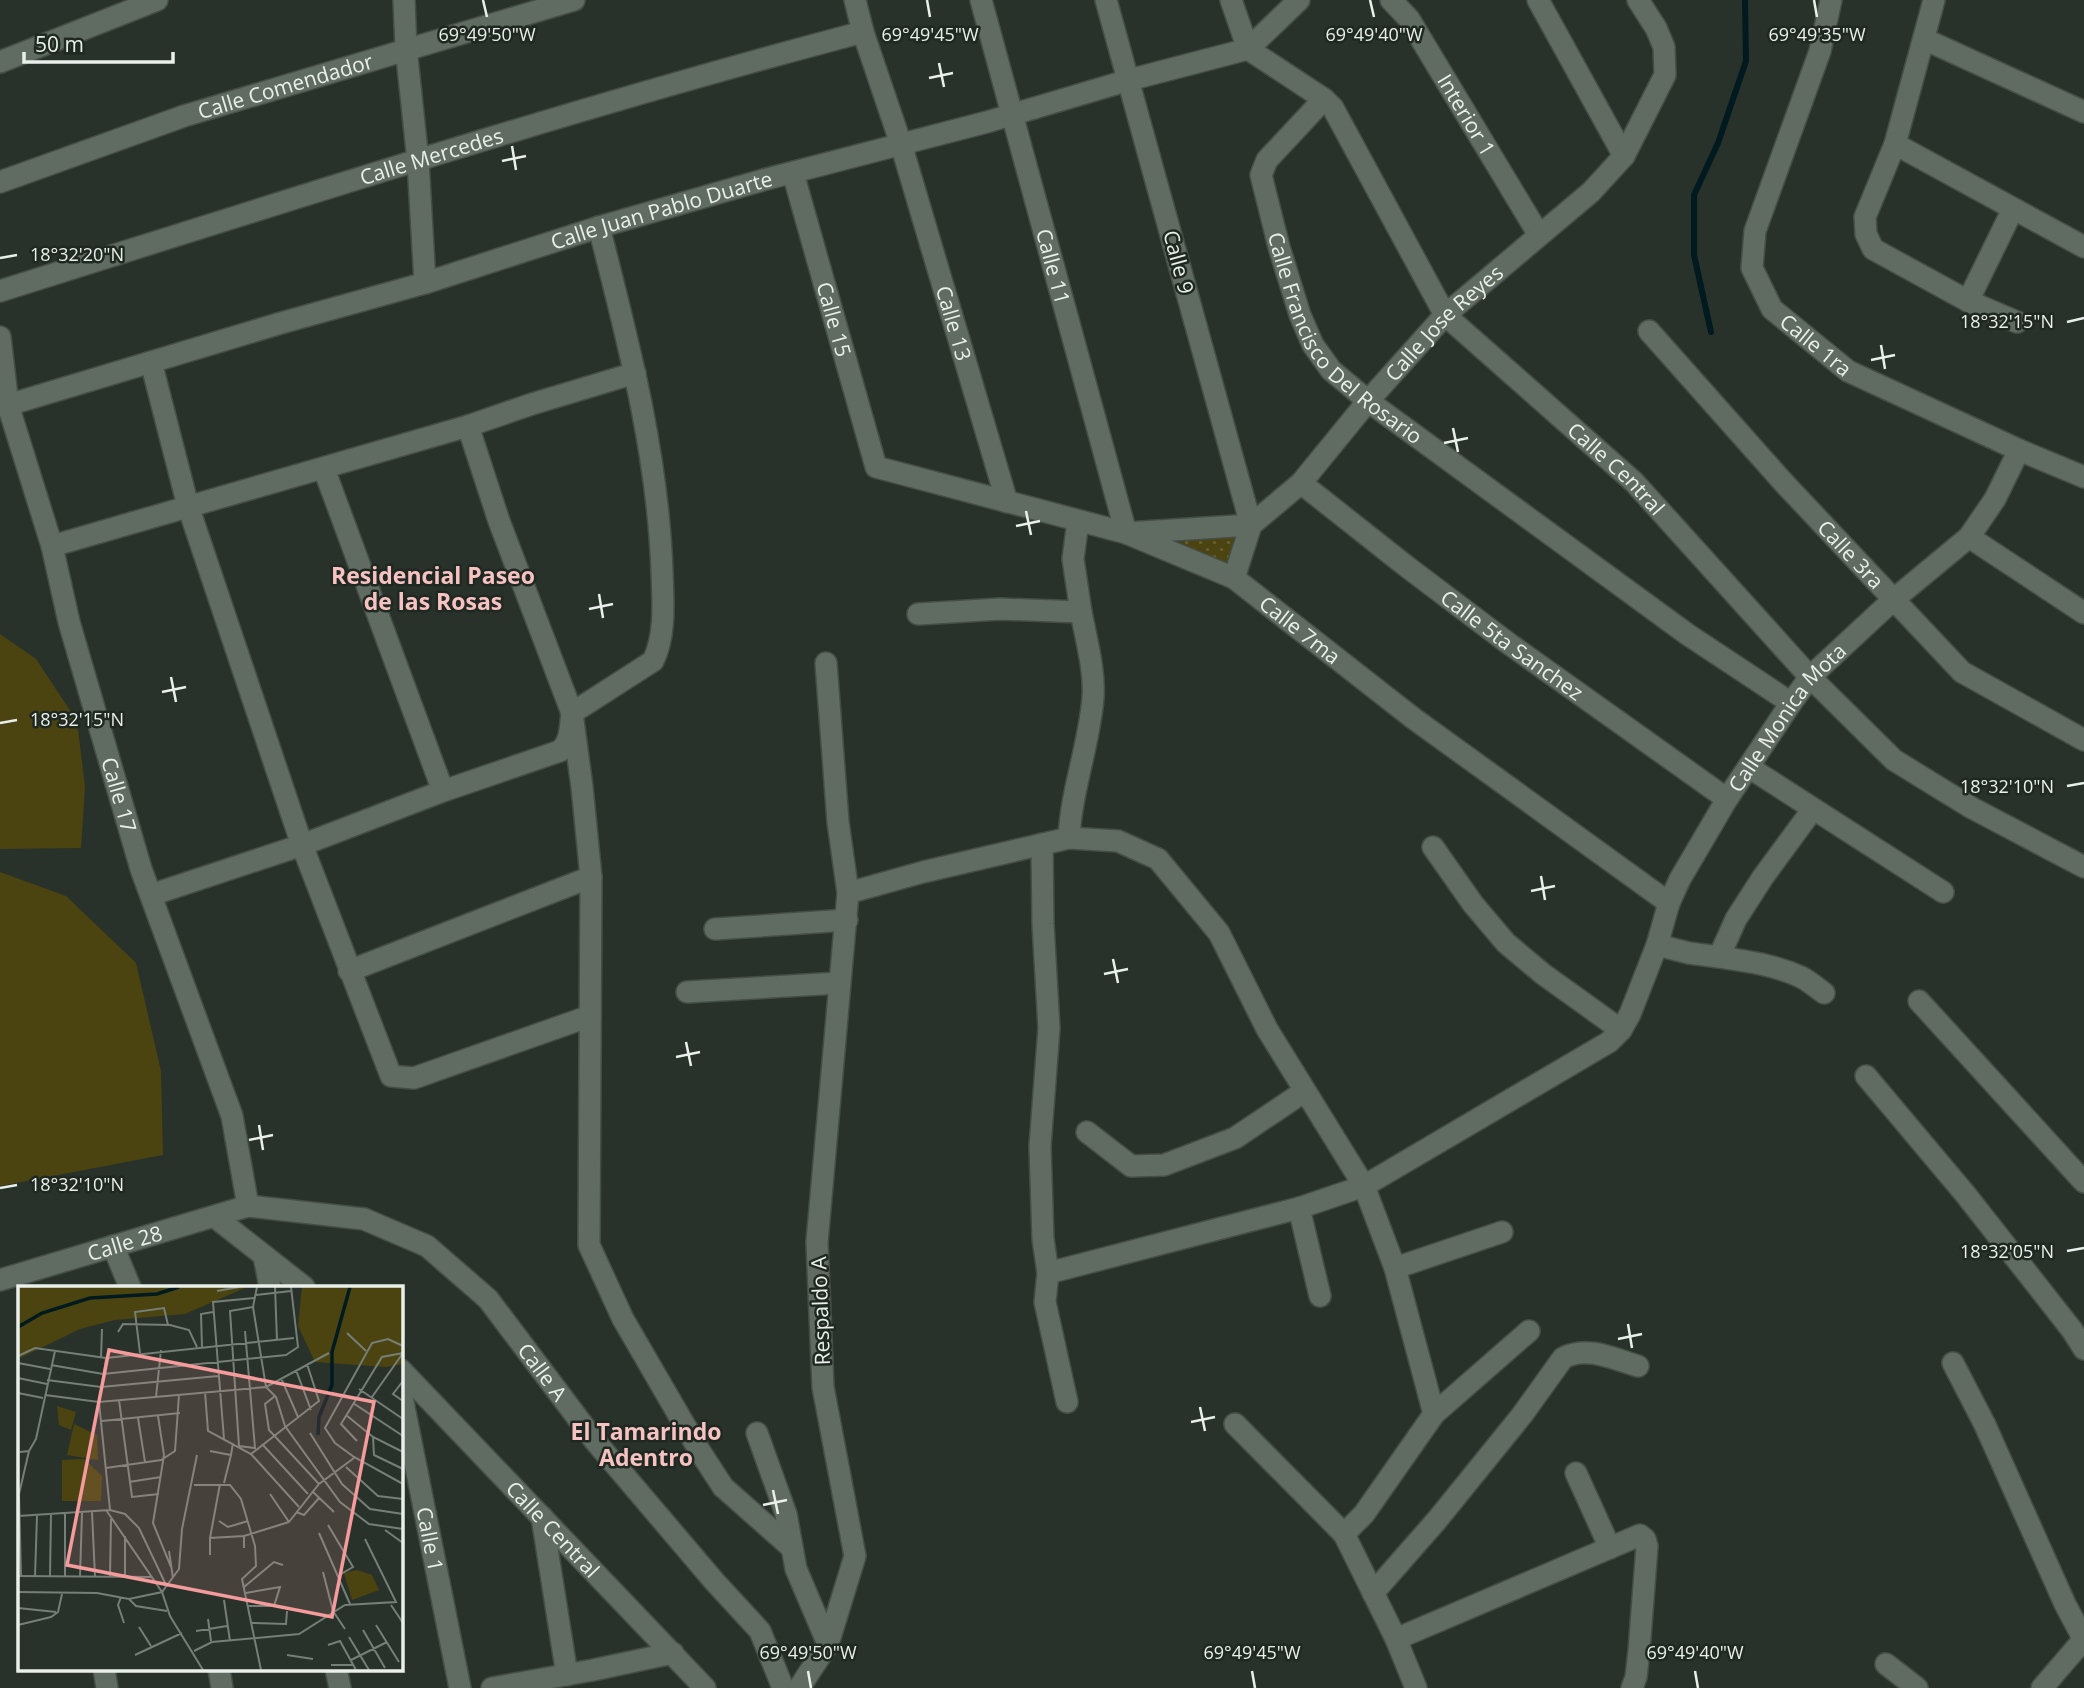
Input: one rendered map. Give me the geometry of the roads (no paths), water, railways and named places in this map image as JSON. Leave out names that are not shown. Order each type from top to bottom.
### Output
[{"type":"street","points":[[0,62],[157,0]]},
{"type":"street","points":[[404,0],[425,284]]},
{"type":"street","name":"Calle Comendador","points":[[0,182],[184,116],[574,0]]},
{"type":"street","name":"Calle 13","points":[[855,0],[863,32],[901,144],[1007,502]]},
{"type":"street","name":"Calle 11","points":[[981,0],[1126,533]]},
{"type":"street","name":"Calle 9","points":[[1106,0],[1251,525]]},
{"type":"street","points":[[1231,0],[1248,49]]},
{"type":"street","name":"Calle Juan Pablo Duarte","points":[[4,405],[425,284],[599,227],[1248,49],[1299,0]]},
{"type":"street","name":"Interior 1","points":[[1391,0],[1409,19],[1539,235]]},
{"type":"street","points":[[1538,0],[1624,156]]},
{"type":"street","name":"Calle Jose Reyes","points":[[1251,525],[1301,483],[1368,401],[1445,316],[1591,192],[1624,156],[1665,75],[1664,47],[1656,28],[1638,0]]},
{"type":"street","name":"Calle 1ra","points":[[1831,0],[1820,51],[1755,231],[1752,268],[1772,309],[1848,371],[2084,477]]},
{"type":"street","points":[[1929,3],[1924,38],[1895,144],[1865,218],[1866,234],[1873,249],[1968,302],[2017,323]]},
{"type":"street","name":"Calle Mercedes","points":[[0,291],[715,71],[863,32]]},
{"type":"street","points":[[1924,38],[2084,112]]},
{"type":"street","name":"Calle Central","points":[[1248,49],[1325,99],[1333,108],[1445,316],[1634,482],[1810,677],[1894,761],[1972,808],[2084,867]]},
{"type":"street","name":"Calle Francisco Del Rosario","points":[[1325,99],[1267,160],[1261,174],[1279,247],[1300,315],[1313,345],[1331,370],[1368,401],[1687,634],[1791,703]]},
{"type":"street","points":[[1895,144],[2084,247]]},
{"type":"street","name":"Calle 15","points":[[793,173],[876,467]]},
{"type":"street","points":[[1968,302],[2013,209]]},
{"type":"street","points":[[572,713],[653,661],[660,647],[663,597],[657,496],[647,428],[599,227]]},
{"type":"street","name":"Calle 3ra","points":[[1649,331],[1784,483],[1962,672],[2084,740]]},
{"type":"street","name":"Calle 17","points":[[0,337],[4,405],[52,546],[69,622],[141,869],[232,1116],[248,1206]]},
{"type":"street","points":[[151,362],[188,506],[302,845],[391,1076],[414,1078],[590,1016]]},
{"type":"street","points":[[52,546],[468,426],[635,373]]},
{"type":"street","points":[[468,426],[499,521],[572,713],[591,877],[589,1245],[623,1319],[723,1487],[792,1548]]},
{"type":"street","name":"Calle Monica Mota","points":[[1621,1030],[1657,945],[1669,903],[1727,799],[1791,703],[1810,677],[1893,600],[1969,537],[1995,499],[2019,450]]},
{"type":"street","name":"Calle 7ma","points":[[876,467],[1126,533],[1234,578],[1413,718],[1669,903]]},
{"type":"street","points":[[324,468],[443,791]]},
{"type":"street","name":"Calle 5ta Sanchez","points":[[1301,483],[1508,643],[1727,799]]},
{"type":"street","points":[[1069,838],[1069,825],[1084,760],[1094,696],[1073,559],[1078,520]]},
{"type":"street","points":[[1126,533],[1251,525],[1234,578]]},
{"type":"street","points":[[1969,537],[2084,613]]},
{"type":"street","points":[[918,614],[1000,609],[1081,612]]},
{"type":"street","name":"Respaldo A","points":[[799,1688],[828,1644],[855,1556],[822,1387],[817,1242],[848,893],[838,822],[826,663]]},
{"type":"street","points":[[151,895],[302,845],[443,791],[559,751],[566,746],[572,713]]},
{"type":"street","points":[[1750,768],[1943,892]]},
{"type":"street","points":[[1719,957],[1737,919],[1763,877],[1813,809]]},
{"type":"street","points":[[848,893],[923,872],[1069,838],[1118,841],[1158,859],[1219,933],[1267,1029],[1364,1186],[1395,1268],[1434,1414]]},
{"type":"street","points":[[1042,844],[1049,1028],[1040,1146],[1043,1239],[1048,1273],[1045,1302],[1067,1402]]},
{"type":"street","points":[[1048,1273],[1299,1208],[1364,1186],[1609,1042],[1621,1030],[1543,974],[1506,943],[1473,904],[1433,847]]},
{"type":"street","points":[[349,971],[591,877]]},
{"type":"street","points":[[715,929],[847,920]]},
{"type":"street","points":[[1657,945],[1785,971],[1803,978],[1824,993]]},
{"type":"street","points":[[687,992],[839,983]]},
{"type":"street","points":[[1919,1001],[2084,1182]]},
{"type":"street","points":[[1866,1076],[1966,1195],[2084,1349]]},
{"type":"street","points":[[1087,1132],[1131,1166],[1164,1164],[1235,1138],[1305,1091]]},
{"type":"street","name":"Calle 28","points":[[0,1280],[41,1278],[113,1246],[248,1206]]},
{"type":"street","name":"Calle A","points":[[248,1206],[364,1219],[427,1245],[488,1299],[595,1441],[714,1581],[761,1631],[783,1688]]},
{"type":"street","points":[[1299,1208],[1320,1296]]},
{"type":"street","points":[[215,1217],[303,1286]]},
{"type":"street","points":[[1395,1268],[1502,1232]]},
{"type":"street","points":[[113,1246],[130,1286]]},
{"type":"street","points":[[264,1256],[270,1286]]},
{"type":"street","points":[[1344,1534],[1364,1514],[1434,1414],[1529,1331]]},
{"type":"street","points":[[1373,1593],[1437,1520],[1522,1415],[1563,1358],[1573,1353],[1587,1352],[1637,1366]]},
{"type":"street","points":[[1953,1363],[1985,1425],[2065,1604],[2084,1640],[2042,1688]]},
{"type":"street","name":"Calle Central","points":[[402,1371],[705,1688]]},
{"type":"street","name":"Calle 1","points":[[402,1397],[460,1688]]},
{"type":"street","points":[[1235,1424],[1344,1534],[1396,1639],[1416,1688]]},
{"type":"street","points":[[757,1433],[786,1514],[796,1569],[828,1644]]},
{"type":"street","points":[[1576,1473],[1610,1548]]},
{"type":"street","points":[[542,1517],[567,1675]]},
{"type":"street","points":[[1396,1639],[1640,1535],[1647,1546],[1639,1651],[1632,1688]]},
{"type":"street","points":[[492,1688],[673,1653]]},
{"type":"street","points":[[1886,1664],[1917,1688]]},
{"type":"street","points":[[104,1670],[107,1688]]},
{"type":"street","points":[[219,1670],[222,1688]]},
{"type":"street","points":[[336,1670],[340,1688]]},
{"type":"waterway","points":[[1711,332],[1694,255],[1694,195],[1718,143],[1746,61],[1745,0]]},
{"type":"district","name":"Residencial Paseo de las Rosas","points":[[433,588]]},
{"type":"district","name":"El Tamarindo Adentro","points":[[646,1444]]}]
